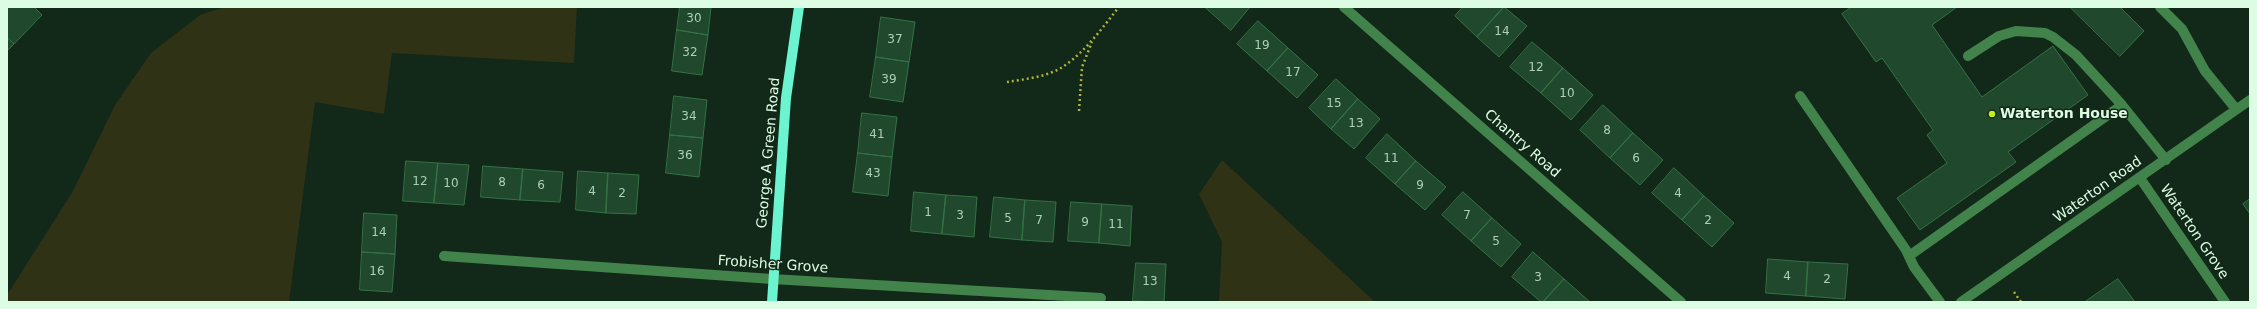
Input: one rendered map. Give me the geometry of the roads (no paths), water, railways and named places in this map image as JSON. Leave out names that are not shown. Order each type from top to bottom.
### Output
[{"type":"main road","name":"George A Green Road","points":[[772,302],[772,279],[786,98],[799,7]]},
{"type":"street","name":"Chantry Road","points":[[1344,7],[1681,302]]},
{"type":"street","points":[[2160,7],[2182,29],[2205,71],[2236,109]]},
{"type":"street","points":[[1968,56],[1999,36],[2016,31],[2045,33],[2065,44],[2122,105],[2166,160]]},
{"type":"street","points":[[1800,96],[1909,256],[1914,267],[1940,302]]},
{"type":"street","name":"Waterton Road","points":[[1961,302],[2250,100]]},
{"type":"street","points":[[1909,256],[2122,105]]},
{"type":"street","name":"Waterton Grove","points":[[2140,178],[2225,302]]},
{"type":"street","name":"Frobisher Grove","points":[[444,256],[772,279],[1101,298]]},
{"type":"place","name":"Waterton House","points":[[1992,114]]}]
